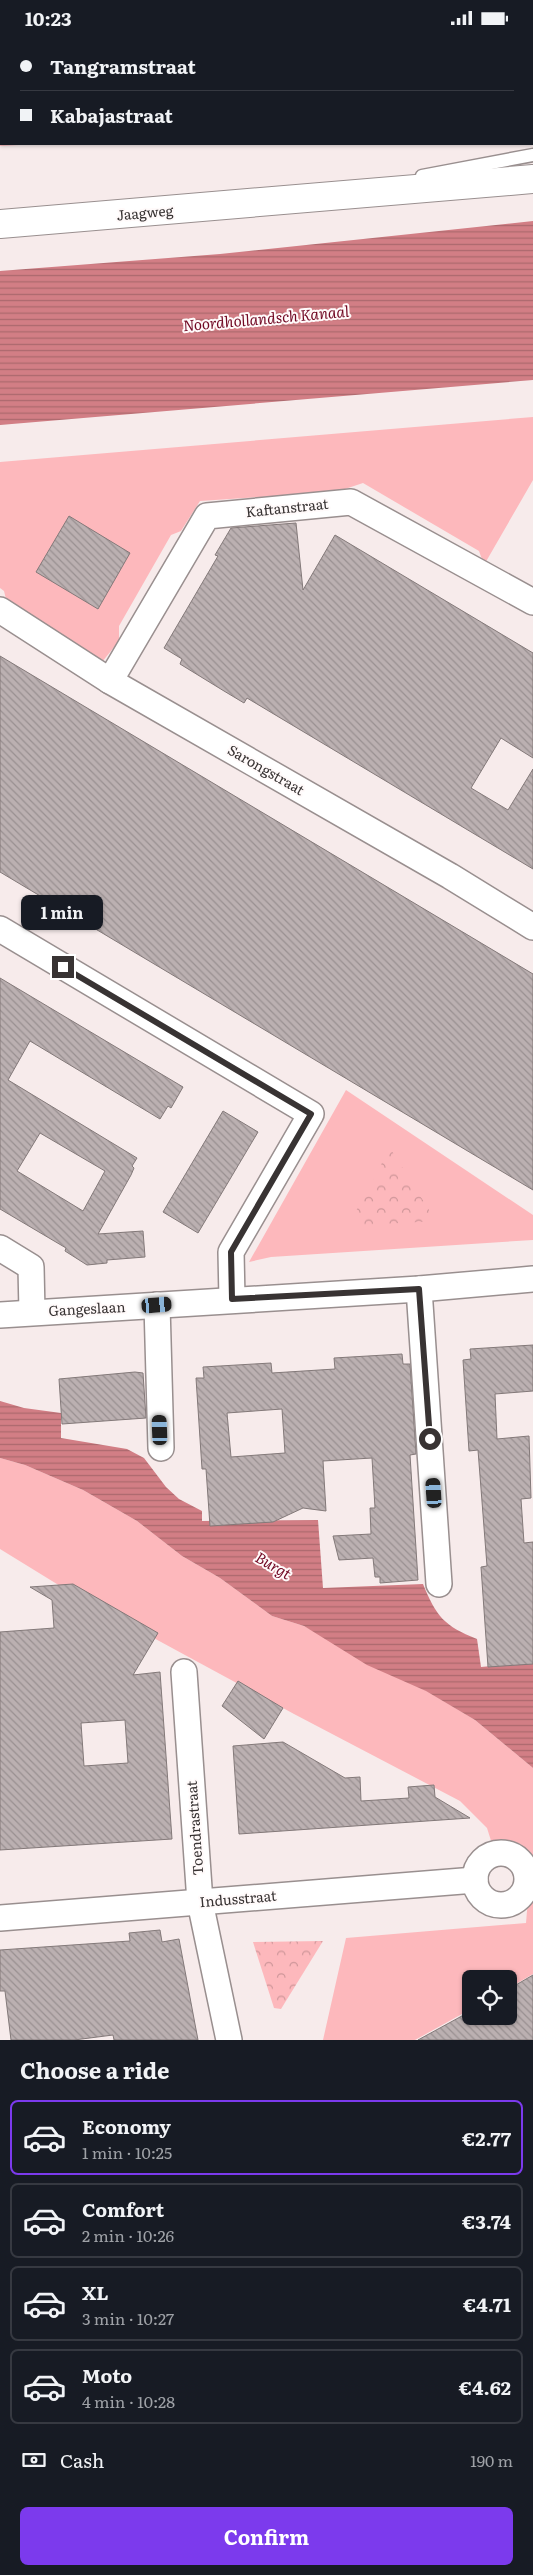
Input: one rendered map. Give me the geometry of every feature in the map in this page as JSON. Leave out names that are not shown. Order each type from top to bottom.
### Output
[{"type":"main road","name":"Jaagweg","points":[[0,225],[533,179]]},
{"type":"street","name":"Kaftanstraat","points":[[110,681],[207,516],[351,502],[533,602]]},
{"type":"street","name":"Sarongstraat","points":[[0,610],[110,681],[441,871],[533,927]]},
{"type":"street","points":[[0,929],[311,1114],[231,1252],[232,1299]]},
{"type":"street","points":[[0,1248],[31,1267],[32,1312]]},
{"type":"street","name":"Gangeslaan","points":[[0,1315],[232,1299],[419,1289],[533,1279]]},
{"type":"street","points":[[419,1289],[439,1585]]},
{"type":"street","points":[[157,1305],[161,1448]]},
{"type":"street","name":"Toendrastraat","points":[[184,1672],[200,1902],[229,2040]]},
{"type":"street","name":"Indusstraat","points":[[0,1918],[475,1880]]},
{"type":"lane","name":"Jaagweg","points":[[289,200],[533,155]]},
{"type":"green space","points":[[533,417],[533,480],[484,565],[479,551],[363,483],[336,492],[200,501],[181,531],[171,535],[119,626],[119,641],[102,662],[7,603],[4,591],[0,588],[0,462]]},
{"type":"green space","points":[[346,1090],[533,1215],[533,1240],[271,1257],[249,1262]]},
{"type":"green space","points":[[390,1148],[436,1221],[348,1226]]},
{"type":"green space","points":[[0,1458],[25,1465],[83,1490],[137,1521],[182,1556],[220,1578],[272,1616],[304,1626],[427,1691],[475,1720],[533,1768],[533,1856],[525,1848],[515,1844],[493,1847],[487,1828],[460,1801],[78,1597],[0,1549]]},
{"type":"green space","points":[[533,1894],[533,1974],[517,1983],[517,1970],[462,1970],[462,2014],[415,2040],[323,2040],[346,1938],[526,1923],[528,1899]]},
{"type":"green space","points":[[323,1941],[281,2009],[274,2008],[253,1942]]},
{"type":"water","name":"Noordhollandsch Kanaal","points":[[533,221],[533,380],[0,425],[0,271],[220,254]]},
{"type":"water","name":"Burgt","points":[[0,1401],[24,1408],[61,1413],[61,1438],[127,1449],[144,1458],[166,1487],[179,1499],[202,1511],[202,1521],[318,1520],[323,1588],[423,1584],[432,1604],[442,1619],[456,1629],[477,1639],[481,1667],[533,1662],[533,1768],[475,1720],[426,1691],[367,1665],[304,1626],[272,1616],[220,1578],[182,1556],[137,1521],[83,1490],[25,1465],[0,1458]]},
{"type":"building","points":[[69,516],[130,553],[98,609],[36,572]]},
{"type":"building","points":[[296,523],[303,590],[335,535],[533,653],[533,758],[501,738],[471,788],[508,810],[533,769],[533,869],[247,698],[244,703],[180,664],[182,659],[164,648],[218,556],[215,555],[231,528]]},
{"type":"building","points":[[0,656],[533,974],[533,1190],[0,872]]},
{"type":"building","points":[[0,978],[183,1087],[171,1108],[168,1106],[160,1119],[30,1041],[8,1080],[137,1158],[132,1166],[134,1168],[131,1175],[98,1234],[143,1231],[145,1257],[107,1260],[107,1263],[87,1265],[65,1251],[66,1248],[0,1209]],"holes":[[[40,1133],[105,1171],[83,1211],[17,1171]]]},
{"type":"building","points":[[223,1111],[258,1132],[198,1233],[163,1212]]},
{"type":"building","points":[[533,1345],[533,1391],[495,1394],[497,1439],[529,1436],[531,1498],[521,1499],[524,1543],[533,1542],[533,1664],[488,1667],[481,1567],[487,1566],[478,1450],[469,1451],[463,1360],[471,1359],[470,1349]]},
{"type":"building","points":[[402,1354],[403,1364],[410,1364],[416,1454],[410,1455],[418,1580],[380,1583],[380,1577],[375,1577],[373,1558],[339,1560],[333,1536],[371,1534],[370,1508],[375,1508],[372,1458],[323,1461],[326,1511],[303,1508],[273,1522],[210,1526],[206,1469],[202,1469],[196,1378],[204,1378],[203,1367],[271,1363],[272,1373],[335,1369],[334,1358]],"holes":[[[282,1409],[285,1453],[231,1457],[227,1413]]]},
{"type":"building","points":[[135,1372],[143,1373],[146,1418],[62,1424],[59,1379]]},
{"type":"building","points":[[73,1584],[158,1633],[133,1675],[160,1672],[172,1839],[0,1850],[0,1632],[54,1628],[52,1600],[30,1587]],"holes":[[[125,1720],[128,1763],[84,1766],[81,1723]]]},
{"type":"building","points":[[238,1681],[283,1708],[264,1739],[222,1706]]},
{"type":"building","points":[[283,1742],[345,1778],[360,1777],[361,1801],[409,1798],[408,1787],[434,1785],[435,1797],[470,1818],[239,1834],[233,1746]]},
{"type":"building","points":[[160,1930],[162,1942],[179,1939],[198,2040],[114,2040],[113,2035],[74,2040],[11,2040],[5,1991],[0,1991],[0,1950],[130,1941],[129,1933]]},
{"type":"building","points":[[533,1975],[533,2040],[418,2040],[462,2016],[462,2025],[517,2025],[517,1984]]},
{"type":"route","points":[[63,967],[311,1114],[231,1252],[232,1299],[419,1289],[430,1439]]}]
